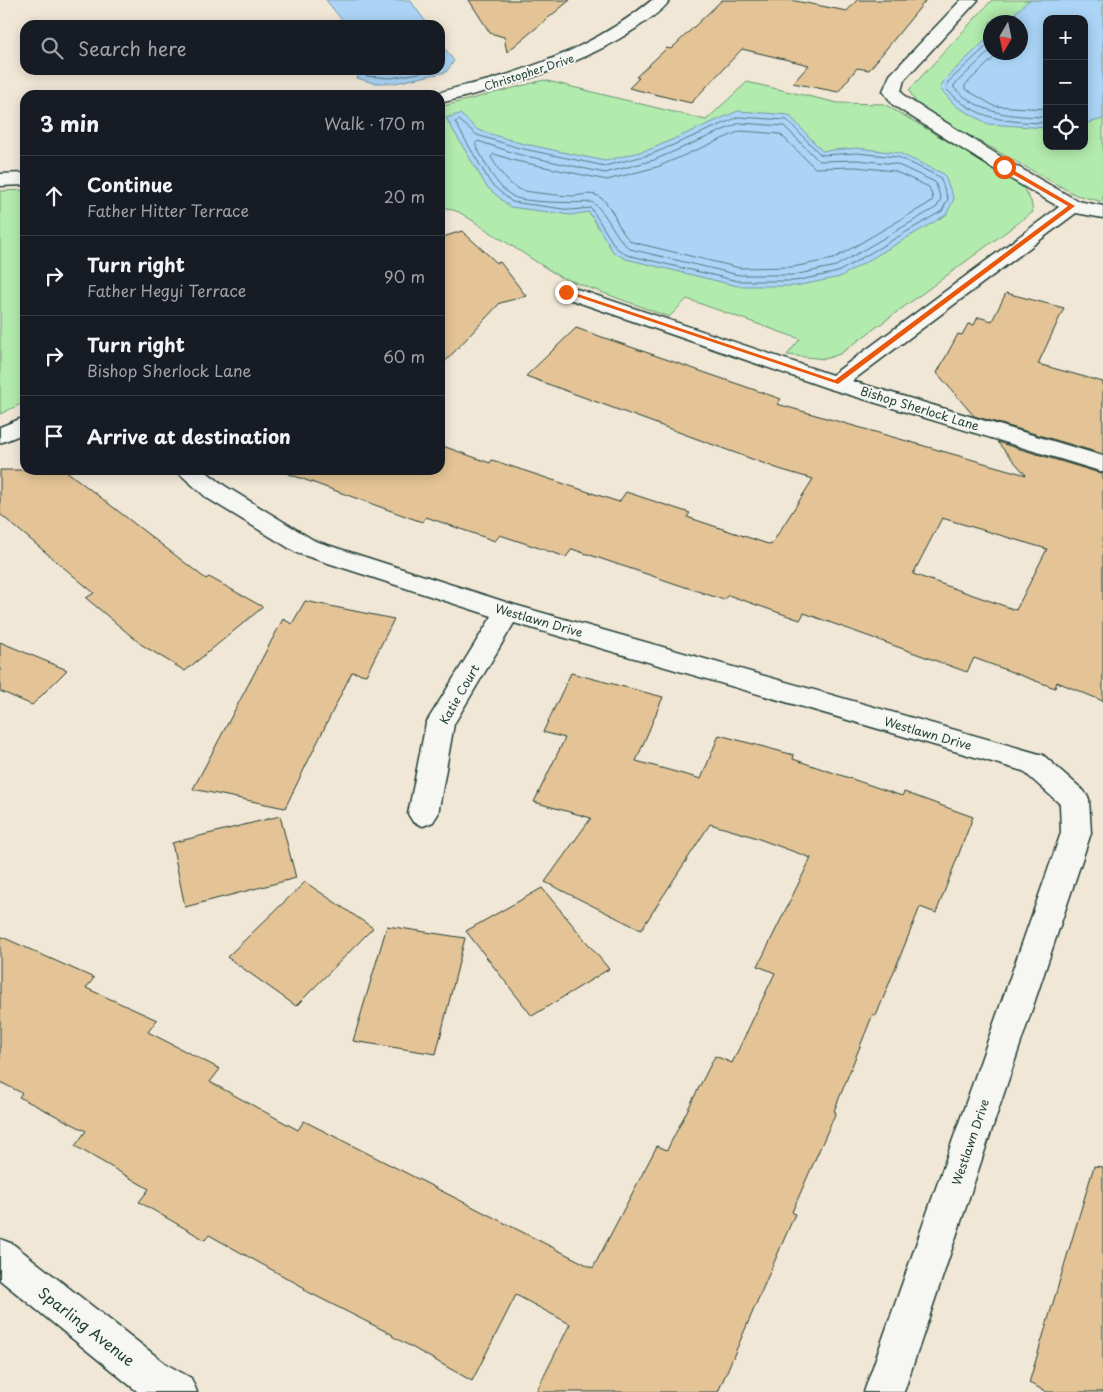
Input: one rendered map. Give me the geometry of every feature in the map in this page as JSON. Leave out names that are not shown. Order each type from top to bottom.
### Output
[{"type":"street","name":"Christopher Drive","points":[[445,97],[511,80],[576,57],[634,24],[662,0]]},
{"type":"street","points":[[970,0],[896,79],[892,91],[899,101],[1004,167],[1072,206],[1103,212]]},
{"type":"street","points":[[3,180],[20,179]]},
{"type":"street","points":[[836,382],[1072,206]]},
{"type":"street","name":"Bishop Sherlock Lane","points":[[566,292],[836,382],[1103,464]]},
{"type":"street","points":[[0,436],[20,426]]},
{"type":"street","name":"Westlawn Drive","points":[[195,475],[216,492],[306,547],[508,612],[1032,763],[1074,799],[1076,833],[884,1392]]},
{"type":"street","name":"Katie Court","points":[[423,814],[440,723],[508,612]]},
{"type":"street","name":"Sparling Avenue","points":[[0,1257],[152,1378],[177,1392]]},
{"type":"green space","points":[[992,0],[1103,0],[1103,202],[1076,195],[918,107],[909,90]]},
{"type":"green space","points":[[544,80],[706,120],[747,82],[838,103],[884,104],[1021,184],[1031,201],[1033,212],[840,354],[825,359],[787,355],[800,339],[687,299],[669,317],[560,277],[459,212],[445,208],[445,106]]},
{"type":"green space","points":[[20,190],[20,404],[0,414],[0,191]]},
{"type":"water","points":[[326,0],[410,0],[424,20],[342,20]]},
{"type":"water","points":[[1029,0],[1103,0],[1103,119],[1088,123],[1088,15],[1043,15],[1043,128],[988,124],[956,106],[940,89],[944,80],[983,43],[983,60],[1028,60],[1028,15],[1013,15]]},
{"type":"water","points":[[445,49],[454,61],[445,72]]},
{"type":"water","points":[[358,75],[432,75],[395,83],[373,83],[357,78]]},
{"type":"water","points":[[738,111],[789,115],[822,151],[857,148],[899,153],[944,174],[954,199],[946,215],[840,277],[796,286],[738,286],[626,259],[613,252],[589,212],[571,215],[510,207],[487,187],[446,118],[460,114],[478,130],[520,143],[605,161],[651,149]]},
{"type":"building","points":[[469,0],[570,0],[507,52],[504,37],[490,33]]},
{"type":"building","points":[[722,0],[790,0],[847,11],[857,0],[926,0],[869,70],[857,68],[838,92],[793,83],[809,65],[742,49],[691,103],[629,88],[639,78],[636,77],[667,48],[671,49]]},
{"type":"building","points":[[462,231],[497,263],[500,262],[526,296],[500,303],[445,362],[445,236]]},
{"type":"building","points":[[1006,293],[1064,308],[1038,364],[1103,382],[1103,454],[974,416],[937,373],[958,334],[962,335],[968,324],[974,325],[978,317],[992,321]]},
{"type":"building","points":[[576,328],[781,399],[777,404],[1026,475],[997,442],[1103,474],[1103,701],[1057,682],[1055,688],[974,658],[967,672],[804,613],[800,620],[728,595],[724,600],[572,549],[566,557],[500,535],[495,541],[426,517],[422,522],[292,475],[445,475],[445,447],[490,463],[492,460],[619,502],[626,492],[690,513],[687,517],[771,545],[813,479],[779,469],[526,376]],"holes":[[[942,518],[1047,549],[1016,610],[913,574]]]},
{"type":"building","points":[[0,470],[20,470],[20,475],[71,475],[206,579],[209,577],[263,607],[185,671],[142,645],[86,598],[94,593],[0,514]]},
{"type":"building","points":[[305,601],[394,619],[366,675],[352,672],[285,808],[193,789],[283,619],[292,624]]},
{"type":"building","points":[[0,642],[67,670],[32,705],[0,691]]},
{"type":"building","points":[[571,673],[663,697],[636,761],[701,779],[719,735],[794,755],[793,759],[902,796],[904,792],[973,817],[936,913],[920,907],[876,1016],[873,1014],[834,1111],[836,1112],[792,1212],[795,1214],[718,1392],[536,1392],[570,1324],[516,1295],[472,1381],[393,1335],[304,1290],[305,1288],[209,1235],[205,1240],[139,1202],[149,1189],[75,1146],[86,1131],[19,1097],[22,1093],[0,1082],[0,936],[94,978],[86,988],[157,1020],[148,1032],[220,1069],[210,1082],[298,1130],[304,1121],[593,1268],[657,1146],[667,1150],[715,1056],[732,1063],[775,973],[758,966],[811,858],[751,836],[710,824],[641,930],[545,882],[591,818],[534,802],[565,738],[543,732]]},
{"type":"building","points":[[280,816],[296,878],[185,907],[172,843]]},
{"type":"building","points":[[305,882],[373,928],[296,1006],[227,957]]},
{"type":"building","points":[[542,888],[609,969],[532,1016],[466,931]]},
{"type":"building","points":[[387,926],[465,938],[436,1054],[353,1041]]},
{"type":"building","points":[[1094,1166],[1103,1167],[1103,1392],[1047,1392],[1029,1383]]},
{"type":"route","points":[[566,292],[836,382],[1072,206],[1004,167]]}]
